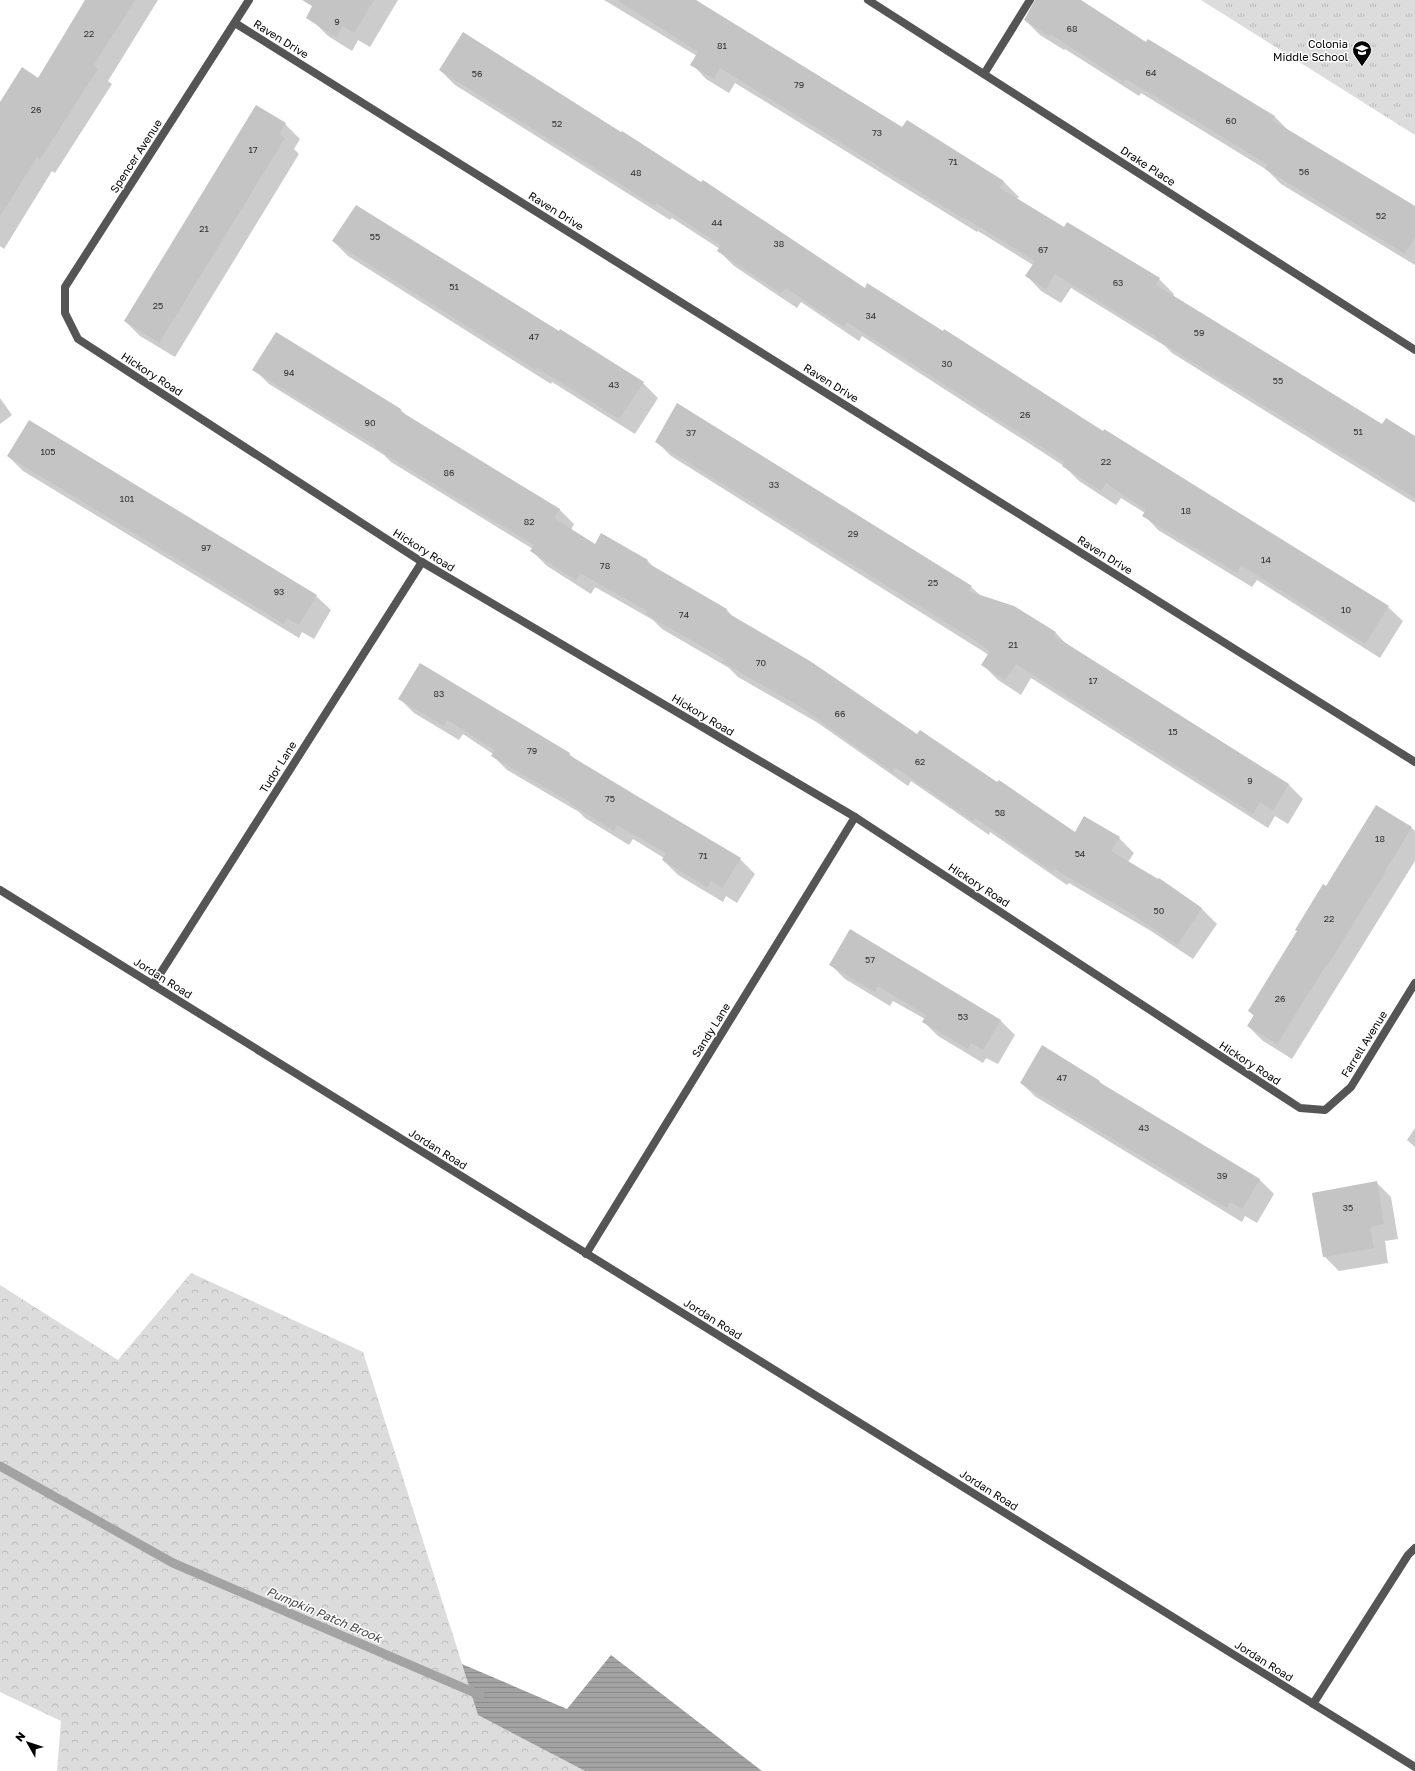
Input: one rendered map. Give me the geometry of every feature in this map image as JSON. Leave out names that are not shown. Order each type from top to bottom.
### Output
[{"type":"street","name":"Spencer Avenue","points":[[74,329],[65,313],[65,287],[249,0]]},
{"type":"street","name":"Drake Place","points":[[868,0],[1415,350]]},
{"type":"street","points":[[984,74],[1030,0]]},
{"type":"street","name":"Raven Drive","points":[[235,23],[1415,762]]},
{"type":"street","name":"Hickory Road","points":[[74,329],[78,339],[422,562],[855,817],[1300,1108],[1325,1110]]},
{"type":"street","name":"Tudor Lane","points":[[153,984],[422,562]]},
{"type":"street","name":"Sandy Lane","points":[[586,1254],[855,817]]},
{"type":"street","name":"Jordan Road","points":[[0,890],[1415,1767]]},
{"type":"street","name":"Farrell Avenue","points":[[1325,1110],[1351,1087],[1415,983]]},
{"type":"street","points":[[1313,1704],[1408,1554],[1415,1548]]},
{"type":"green space","name":"Colonia Middle School","points":[[1201,0],[1415,0],[1415,135]]},
{"type":"green space","points":[[191,1273],[363,1352],[478,1714],[585,1771],[57,1771],[61,1721],[0,1692],[0,1285],[118,1360]]},
{"type":"shaded area","points":[[611,1655],[762,1771],[585,1771],[478,1715],[462,1664],[567,1709]]},
{"type":"building","points":[[85,0],[135,0],[93,66],[98,69],[40,159],[37,157],[0,216],[0,102],[22,67],[38,78]]},
{"type":"building","points":[[302,0],[374,0],[354,33],[343,26],[336,37],[306,18],[312,6]]},
{"type":"building","points":[[617,0],[696,0],[902,127],[907,120],[1004,181],[1000,188],[1064,227],[1067,222],[1160,278],[1156,285],[1382,424],[1386,418],[1415,436],[1415,498],[1156,339],[1157,337],[1055,274],[1046,289],[1025,276],[1035,261],[963,217],[962,218],[720,68],[714,79],[690,65],[698,52]]},
{"type":"building","points":[[1035,0],[1081,0],[1146,42],[1148,39],[1275,116],[1272,120],[1415,206],[1415,237],[1405,254],[1265,169],[1268,165],[1126,79],[1124,82],[1050,34],[1049,36],[1024,20]]},
{"type":"building","points":[[463,32],[701,182],[703,180],[865,288],[867,283],[943,331],[944,329],[1103,431],[1104,429],[1389,606],[1365,644],[1241,565],[1237,573],[1142,516],[1146,510],[1106,483],[1101,491],[1062,466],[1065,462],[847,322],[844,327],[786,288],[781,293],[717,251],[721,245],[656,203],[655,206],[439,70]]},
{"type":"building","points":[[256,105],[286,123],[279,134],[285,138],[159,343],[124,321]]},
{"type":"building","points":[[356,205],[644,382],[619,419],[537,368],[536,370],[332,241]]},
{"type":"building","points":[[276,332],[401,409],[400,411],[560,509],[554,518],[595,544],[601,533],[648,560],[646,562],[727,609],[726,612],[810,661],[917,734],[920,730],[997,782],[999,780],[1075,832],[1084,816],[1120,837],[1111,851],[1158,879],[1159,878],[1202,908],[1177,945],[1135,916],[1054,869],[1052,871],[975,818],[973,821],[895,767],[892,772],[802,708],[722,662],[724,659],[645,614],[647,611],[580,573],[576,580],[530,551],[534,545],[375,448],[376,446],[252,370]]},
{"type":"building","points":[[677,403],[972,586],[968,591],[1014,606],[1056,632],[1053,635],[1289,784],[1273,810],[1260,802],[1253,814],[1016,664],[1005,680],[981,665],[990,651],[971,638],[655,442]]},
{"type":"building","points":[[29,420],[317,595],[299,625],[287,618],[284,624],[7,456]]},
{"type":"building","points":[[420,663],[570,753],[569,755],[741,858],[722,888],[711,881],[707,887],[662,860],[666,853],[617,825],[614,831],[569,803],[570,802],[491,756],[495,750],[447,720],[444,726],[398,699]]},
{"type":"building","points":[[1376,805],[1412,827],[1327,966],[1326,965],[1277,1044],[1247,1026],[1254,1015],[1248,1011],[1297,931],[1295,930],[1323,884],[1326,886]]},
{"type":"building","points":[[850,929],[1001,1020],[983,1050],[971,1043],[968,1049],[922,1022],[926,1015],[878,986],[875,992],[829,965]]},
{"type":"building","points":[[1042,1045],[1100,1081],[1099,1082],[1260,1179],[1242,1209],[1230,1202],[1227,1208],[1020,1083]]},
{"type":"building","points":[[1377,1181],[1384,1224],[1370,1227],[1374,1248],[1323,1257],[1312,1193]]},
{"type":"waterway","name":"Pumpkin Patch Brook","points":[[0,1466],[173,1563],[480,1695]]},
{"type":"place","name":"Colonia Middle School","points":[[1362,67]]}]
